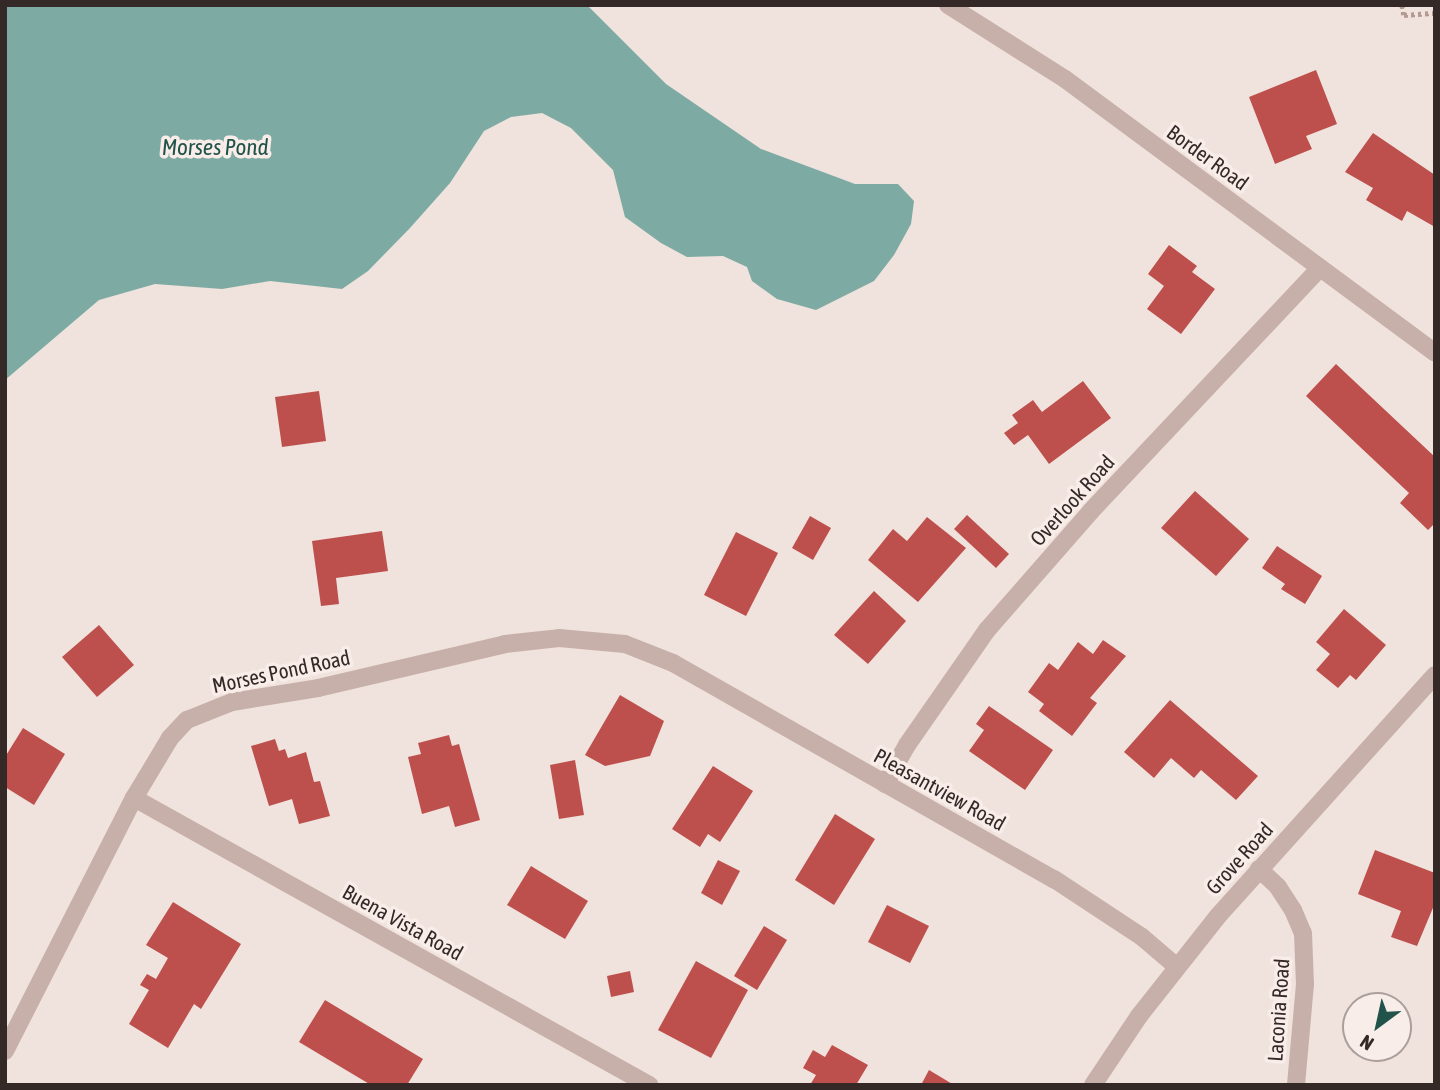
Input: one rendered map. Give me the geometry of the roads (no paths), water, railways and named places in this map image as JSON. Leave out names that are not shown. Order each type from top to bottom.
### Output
[{"type":"street","name":"Border Road","points":[[948,5],[1065,79],[1435,353]]},
{"type":"street","name":"Overlook Road","points":[[885,784],[907,745],[987,630],[1091,511],[1320,268]]},
{"type":"street","name":"Morses Pond Road","points":[[5,1051],[134,798],[170,738],[187,720],[232,702],[318,688],[505,644],[559,638],[625,644],[673,663]]},
{"type":"street","name":"Pleasantview Road","points":[[673,663],[1054,879],[1142,937],[1177,966]]},
{"type":"street","name":"Grove Road","points":[[1093,1085],[1139,1016],[1177,966],[1259,869],[1435,675]]},
{"type":"street","name":"Buena Vista Road","points":[[134,798],[649,1085]]},
{"type":"street","name":"Laconia Road","points":[[1259,869],[1286,898],[1303,933],[1305,984],[1296,1085]]},
{"type":"water","name":"Morses Pond","points":[[5,5],[587,5],[666,84],[761,149],[855,184],[898,184],[914,201],[911,224],[894,255],[874,281],[816,310],[777,299],[752,281],[747,267],[723,256],[687,257],[661,243],[625,217],[613,170],[571,128],[542,113],[511,117],[484,131],[450,183],[410,228],[368,271],[342,289],[270,281],[222,289],[155,284],[99,300],[5,380]]}]
